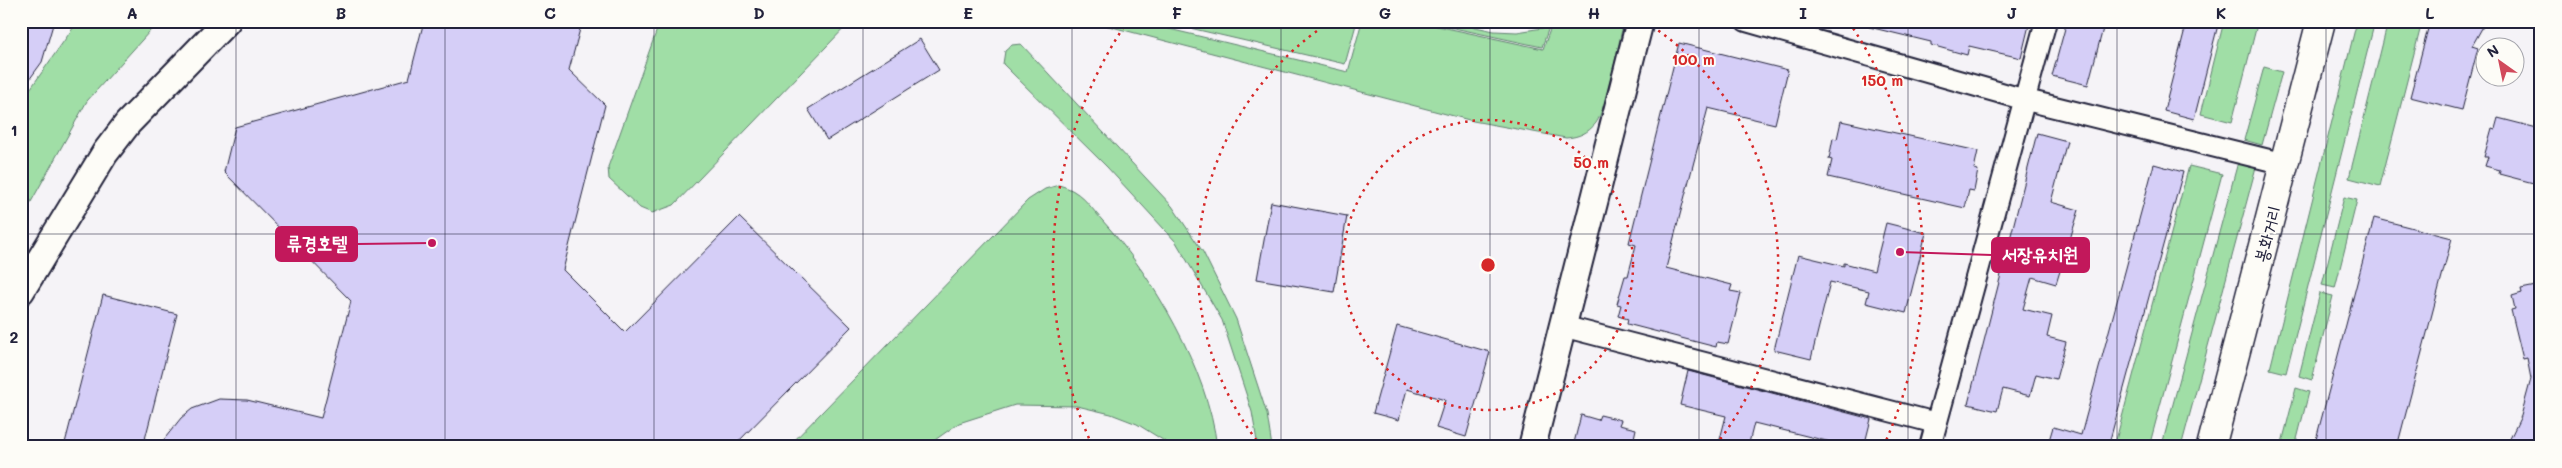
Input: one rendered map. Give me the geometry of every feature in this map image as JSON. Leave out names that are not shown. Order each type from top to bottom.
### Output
[{"type":"main road","name":"봉화거리","points":[[2211,447],[2321,21]]},
{"type":"street","points":[[21,291],[105,153],[128,124],[227,21]]},
{"type":"street","points":[[1532,447],[1640,21]]},
{"type":"street","points":[[1746,21],[2026,100],[2285,164]]},
{"type":"street","points":[[1930,447],[2046,21]]},
{"type":"street","points":[[1562,326],[1936,423]]},
{"type":"green space","points":[[78,21],[159,21],[87,101],[21,220],[21,102]]},
{"type":"green space","points":[[660,21],[851,21],[674,205],[652,213],[640,208],[609,179],[608,167]]},
{"type":"green space","points":[[1089,21],[1162,21],[1161,27],[1348,72],[1362,21],[1414,21],[1543,49],[1551,27],[1577,21],[1624,21],[1600,116],[1596,123],[1586,132],[1575,137],[1566,138],[1473,121]]},
{"type":"green space","points":[[1178,21],[1252,21],[1281,27],[1292,21],[1357,21],[1345,64],[1177,25]]},
{"type":"green space","points":[[1422,21],[1448,21],[1494,31],[1517,32],[1549,27],[1542,47]]},
{"type":"green space","points":[[2224,21],[2258,21],[2232,122],[2201,114]]},
{"type":"green space","points":[[2357,21],[2375,21],[2286,373],[2270,369]]},
{"type":"green space","points":[[2388,22],[2420,30],[2380,186],[2349,178]]},
{"type":"green space","points":[[1021,44],[1172,206],[1203,252],[1236,319],[1267,414],[1272,447],[1258,447],[1252,412],[1222,320],[1176,242],[1107,167],[1003,64],[1005,51],[1012,45]]},
{"type":"green space","points":[[2264,67],[2282,72],[2262,145],[2244,140]]},
{"type":"green space","points":[[2238,162],[2256,167],[2181,447],[2162,445]]},
{"type":"green space","points":[[2189,166],[2222,174],[2149,447],[2126,447],[2127,443],[2116,440]]},
{"type":"green space","points":[[1059,185],[1078,194],[1088,203],[1140,268],[1158,296],[1190,356],[1212,417],[1217,447],[1174,447],[1137,424],[1111,414],[1077,406],[1015,405],[959,423],[925,447],[788,447],[1028,200],[1045,189]]},
{"type":"green space","points":[[2344,197],[2357,200],[2335,288],[2322,285]]},
{"type":"green space","points":[[2320,293],[2333,296],[2312,380],[2299,376]]},
{"type":"green space","points":[[2296,388],[2309,392],[2295,447],[2281,447]]},
{"type":"green space","points":[[1033,441],[1060,441],[1093,447],[993,447]]},
{"type":"building","points":[[21,21],[54,21],[42,62],[21,91]]},
{"type":"building","points":[[424,21],[572,21],[580,29],[569,70],[605,105],[563,270],[625,332],[739,217],[851,327],[733,447],[158,447],[181,418],[192,409],[219,399],[247,400],[321,418],[351,301],[224,172],[235,127],[409,79]]},
{"type":"building","points":[[1869,21],[2030,21],[2021,58],[1969,46],[1967,55],[1931,45],[1931,42],[1869,27]]},
{"type":"building","points":[[2067,21],[2105,21],[2088,85],[2052,76]]},
{"type":"building","points":[[2187,21],[2219,21],[2194,119],[2164,111]]},
{"type":"building","points":[[2430,21],[2486,21],[2476,38],[2474,38],[2472,46],[2474,47],[2474,64],[2462,110],[2410,97]]},
{"type":"building","points":[[920,39],[939,70],[827,140],[808,109]]},
{"type":"building","points":[[1679,43],[1788,70],[1775,124],[1708,108],[1666,268],[1732,285],[1730,291],[1741,293],[1728,344],[1717,342],[1716,347],[1627,324],[1628,319],[1618,316],[1621,305],[1617,304],[1625,276],[1628,276],[1636,245],[1629,243]]},
{"type":"building","points":[[2498,118],[2541,129],[2541,185],[2499,174],[2500,170],[2485,166],[2488,157],[2484,157],[2492,128],[2495,129]]},
{"type":"building","points":[[1841,121],[1978,151],[1974,169],[1978,170],[1974,191],[1969,190],[1965,208],[1828,177],[1832,160],[1829,159],[1833,138],[1837,139]]},
{"type":"building","points":[[2037,133],[2067,141],[2051,202],[2079,210],[2056,284],[2032,277],[2023,309],[2052,316],[2047,337],[2066,342],[2056,379],[2036,374],[2030,396],[2003,389],[1997,411],[1968,404]]},
{"type":"building","points":[[2154,164],[2183,172],[2108,447],[2047,447],[2053,427],[2081,435]]},
{"type":"building","points":[[1271,202],[1347,216],[1334,292],[1257,279]]},
{"type":"building","points":[[2374,218],[2452,238],[2397,447],[2314,447]]},
{"type":"building","points":[[1886,223],[1926,233],[1906,313],[1866,303],[1869,291],[1830,282],[1811,359],[1774,350],[1798,255],[1844,266],[1844,263],[1874,271]]},
{"type":"building","points":[[2541,285],[2541,447],[2506,447],[2521,416],[2531,379],[2527,358],[2523,359],[2511,310],[2515,309],[2512,296],[2522,293],[2521,289]]},
{"type":"building","points":[[103,295],[177,314],[143,447],[64,447]]},
{"type":"building","points":[[1397,326],[1490,352],[1466,437],[1436,428],[1445,400],[1407,389],[1399,420],[1373,413]]},
{"type":"building","points":[[1688,371],[1871,419],[1864,447],[1851,447],[1754,423],[1748,447],[1718,447],[1726,416],[1680,405]]},
{"type":"building","points":[[1581,415],[1598,420],[1600,415],[1621,420],[1619,425],[1636,429],[1632,447],[1573,447]]},
{"type":"place","name":"류경호텔","points":[[432,243]]},
{"type":"place","name":"서장유치원","points":[[1900,252]]}]
